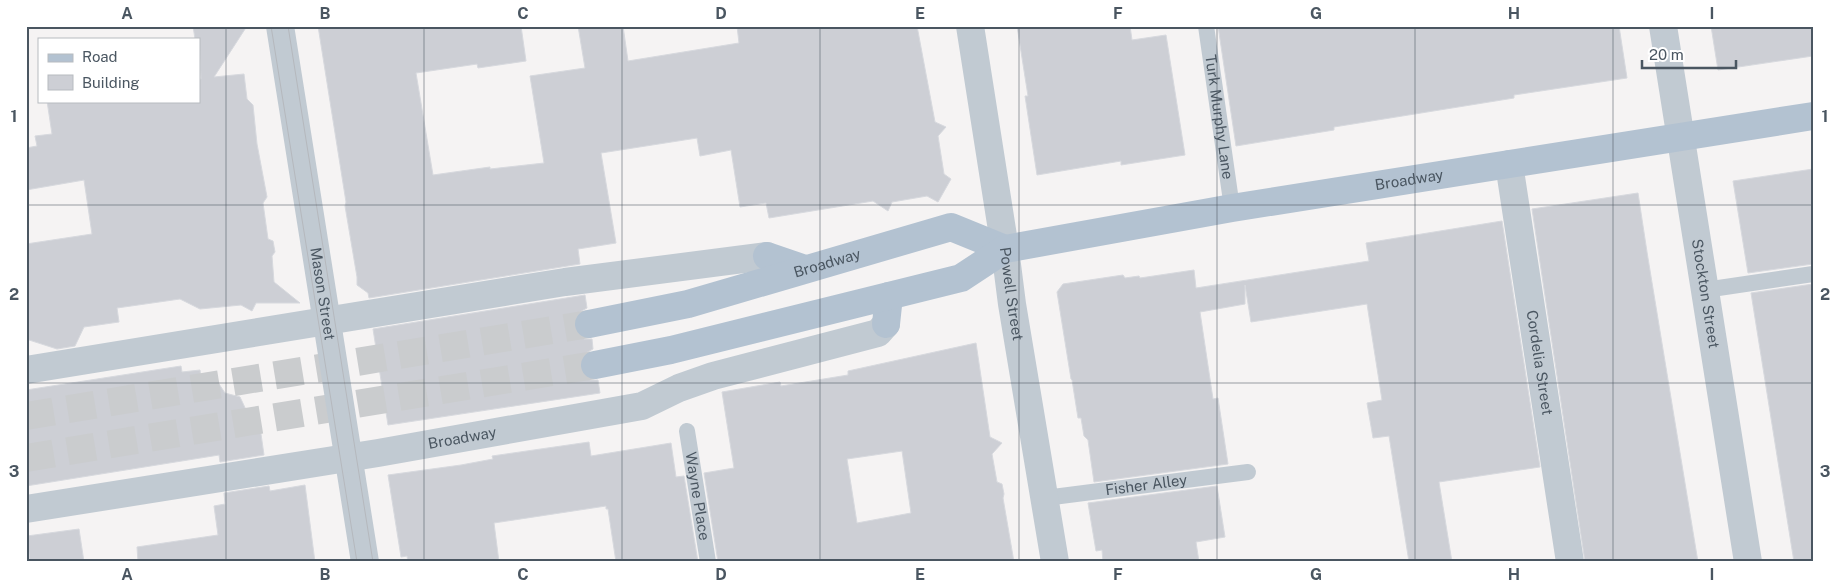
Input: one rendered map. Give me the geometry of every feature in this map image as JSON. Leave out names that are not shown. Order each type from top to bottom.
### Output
[{"type":"main road","name":"Broadway","points":[[595,365],[671,350],[961,278],[1005,249],[1232,208],[1813,116]]},
{"type":"main road","name":"Broadway","points":[[589,324],[688,304],[951,227],[1005,249]]},
{"type":"main road","points":[[767,256],[805,269]]},
{"type":"main road","points":[[886,324],[889,296]]},
{"type":"street","name":"Mason Street","points":[[280,26],[365,562]]},
{"type":"street","name":"Powell Street","points":[[970,26],[1012,304],[1055,562]]},
{"type":"street","name":"Stockton Street","points":[[1663,26],[1748,562]]},
{"type":"street","name":"Cordelia Street","points":[[1509,164],[1570,562]]},
{"type":"street","points":[[26,370],[565,282],[767,256]]},
{"type":"street","name":"Broadway","points":[[26,509],[348,457],[642,406],[679,388],[713,376],[878,332],[886,324]]},
{"type":"lane","name":"Turk Murphy Lane","points":[[1206,26],[1232,208]]},
{"type":"lane","points":[[1705,290],[1813,274]]},
{"type":"lane","name":"Wayne Place","points":[[688,431],[708,562]]},
{"type":"lane","name":"Fisher Alley","points":[[1045,498],[1248,472]]},
{"type":"building","points":[[193,26],[247,26],[214,77],[244,74],[247,99],[253,105],[257,144],[267,197],[263,203],[268,239],[273,241],[275,252],[272,256],[274,282],[300,303],[256,303],[252,311],[241,305],[200,309],[180,299],[117,308],[119,322],[84,327],[75,346],[57,349],[26,339],[26,244],[92,234],[84,180],[26,190],[26,148],[37,146],[35,136],[52,134],[47,102],[200,102],[200,38],[195,38]]},
{"type":"building","points":[[318,26],[521,26],[526,61],[478,68],[477,64],[416,73],[433,175],[490,167],[490,169],[544,163],[530,76],[585,68],[578,26],[623,26],[628,61],[739,43],[737,26],[917,26],[935,122],[946,127],[938,136],[944,174],[951,179],[938,202],[927,196],[892,202],[888,211],[873,201],[769,218],[766,203],[740,207],[731,150],[700,156],[697,138],[601,153],[616,243],[578,249],[580,264],[369,298],[368,293],[357,285]]},
{"type":"building","points":[[1017,26],[1130,26],[1132,40],[1166,35],[1185,155],[1121,165],[1121,161],[1037,175],[1025,96],[1028,96]]},
{"type":"building","points":[[1218,26],[1619,26],[1627,78],[1514,95],[1514,98],[1334,127],[1334,130],[1236,146]]},
{"type":"building","points":[[1711,26],[1813,26],[1813,56],[1718,70]]},
{"type":"building","points":[[1813,169],[1813,264],[1748,273],[1733,181]]},
{"type":"building","points":[[1638,193],[1698,562],[1585,562],[1532,209]]},
{"type":"building","points":[[1502,221],[1540,467],[1439,482],[1452,562],[1409,562],[1389,436],[1373,438],[1367,403],[1382,400],[1367,304],[1251,322],[1245,285],[1245,304],[1200,312],[1213,399],[1218,398],[1228,464],[1094,482],[1088,440],[1084,436],[1081,418],[1078,418],[1057,292],[1063,284],[1123,275],[1125,278],[1139,276],[1140,278],[1194,270],[1196,288],[1369,261],[1366,243]]},
{"type":"building","points":[[1813,284],[1813,562],[1794,562],[1751,293]]},
{"type":"building","points":[[585,295],[587,308],[578,313],[574,319],[574,327],[578,335],[584,339],[592,339],[593,349],[584,354],[580,360],[580,368],[584,376],[590,380],[598,380],[600,393],[388,425],[373,329]]},
{"type":"building","points":[[976,343],[990,437],[1002,443],[992,454],[997,482],[1002,484],[1014,562],[718,562],[704,473],[734,468],[722,392],[780,382],[781,386],[848,375],[848,371]],"holes":[[[902,451],[911,513],[857,523],[847,459]]]},
{"type":"building","points":[[181,366],[182,372],[200,370],[201,379],[219,384],[225,393],[240,397],[248,414],[258,413],[264,455],[220,462],[219,455],[26,486],[26,390]]},
{"type":"building","points":[[589,442],[591,456],[671,443],[676,477],[684,476],[698,562],[616,562],[606,506],[494,523],[499,562],[408,562],[407,556],[401,557],[388,475],[461,465],[493,459],[492,456]]},
{"type":"building","points":[[305,485],[315,562],[138,562],[137,547],[218,535],[214,506],[225,504],[224,493],[269,486],[270,491]]},
{"type":"building","points":[[1217,486],[1225,537],[1196,542],[1199,562],[1103,562],[1102,550],[1096,551],[1088,503]]},
{"type":"building","points":[[79,529],[84,562],[30,562],[27,536]]},
{"type":"tunnel","points":[[26,416],[589,324]]},
{"type":"tunnel","points":[[26,458],[595,365]]},
{"type":"tram line","points":[[271,26],[357,562]]},
{"type":"tram line","points":[[288,26],[373,562]]}]
